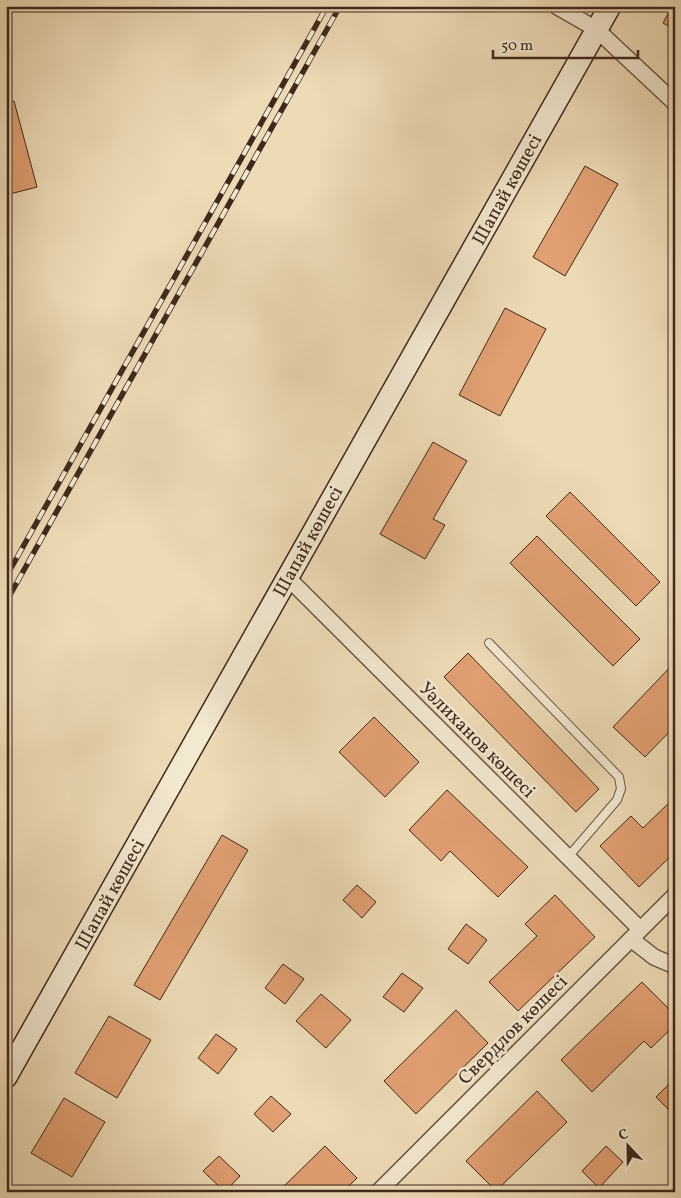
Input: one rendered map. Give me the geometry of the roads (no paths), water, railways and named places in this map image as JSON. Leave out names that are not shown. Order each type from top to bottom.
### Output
[{"type":"street","points":[[556,6],[596,29],[675,103]]},
{"type":"street","name":"Шапай көшесі","points":[[6,1077],[610,6]]},
{"type":"street","name":"Уәлиханов көшесі","points":[[288,576],[568,857],[654,957],[675,966]]},
{"type":"street","name":"Свердлов көшесі","points":[[378,1192],[675,895]]},
{"type":"lane","points":[[489,643],[619,778],[621,789],[617,800],[568,857]]},
{"type":"railway","points":[[6,577],[327,6]]},
{"type":"railway","points":[[6,602],[340,6]]}]
